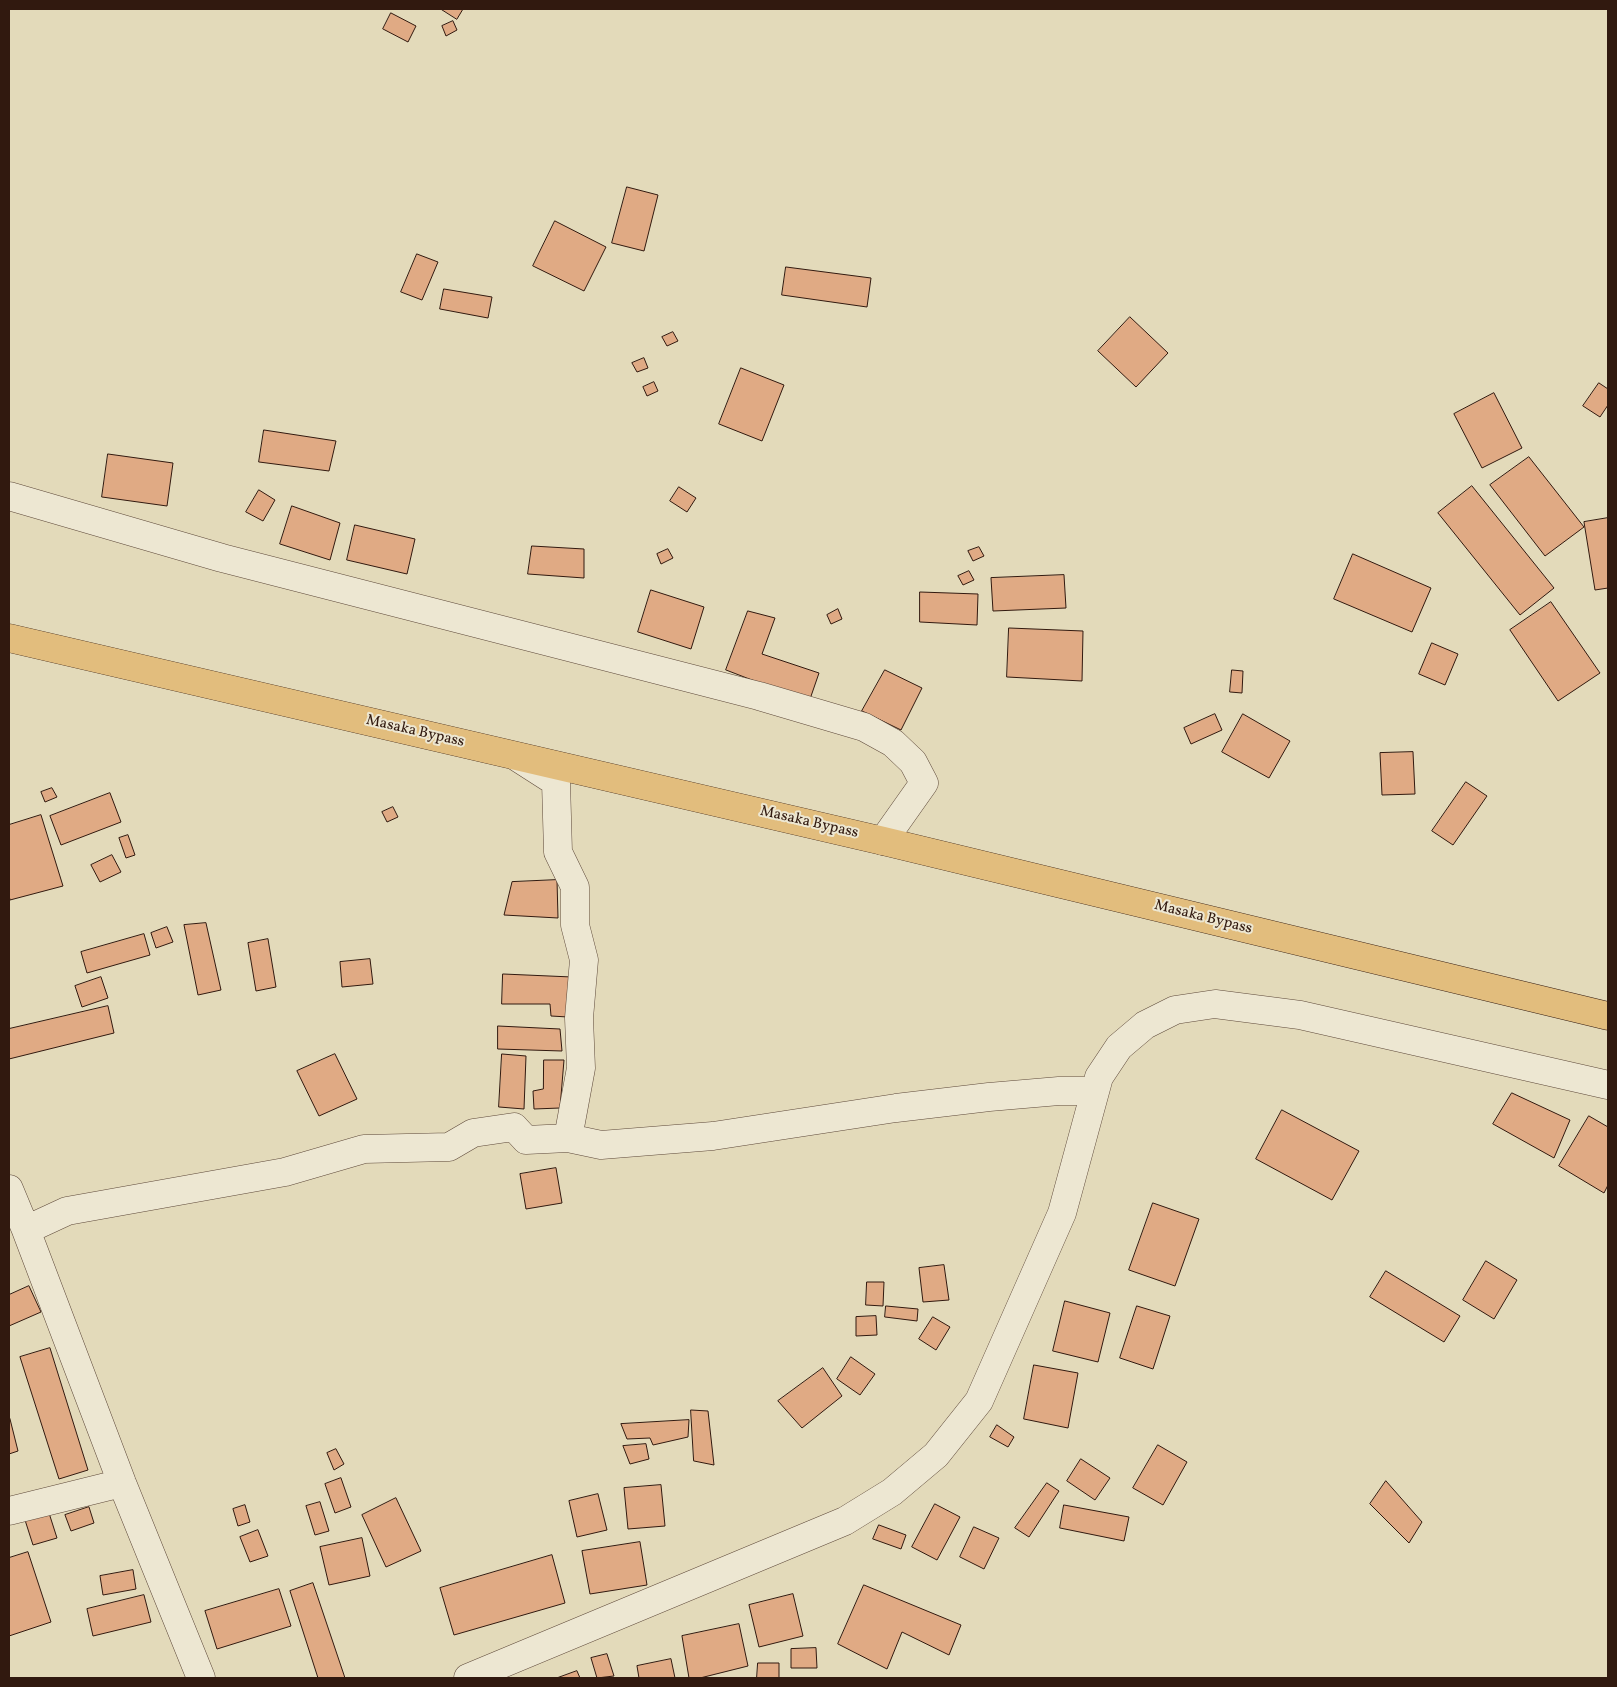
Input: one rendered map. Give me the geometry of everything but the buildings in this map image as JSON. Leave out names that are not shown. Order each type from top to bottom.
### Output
[{"type":"highway","name":"Masaka Bypass","points":[[9,638],[883,840],[1608,1016]]},
{"type":"street","points":[[9,496],[222,558],[759,696],[864,727],[893,742],[913,762],[924,783],[883,840]]},
{"type":"street","points":[[514,755],[556,782],[558,852],[575,887],[575,925],[584,960],[579,1018],[581,1068],[568,1138]]},
{"type":"street","points":[[468,1678],[845,1521],[892,1492],[936,1455],[979,1401],[1062,1213],[1099,1077],[1119,1047],[1146,1025],[1175,1010],[1215,1004],[1300,1016],[1608,1084]]},
{"type":"street","points":[[26,1230],[67,1211],[285,1172],[364,1148],[450,1147],[472,1133],[514,1127],[526,1140],[568,1138],[600,1145],[713,1136],[905,1107],[1059,1091],[1095,1091]]},
{"type":"street","points":[[9,1189],[122,1483],[201,1678]]},
{"type":"street","points":[[9,1511],[122,1483]]}]
